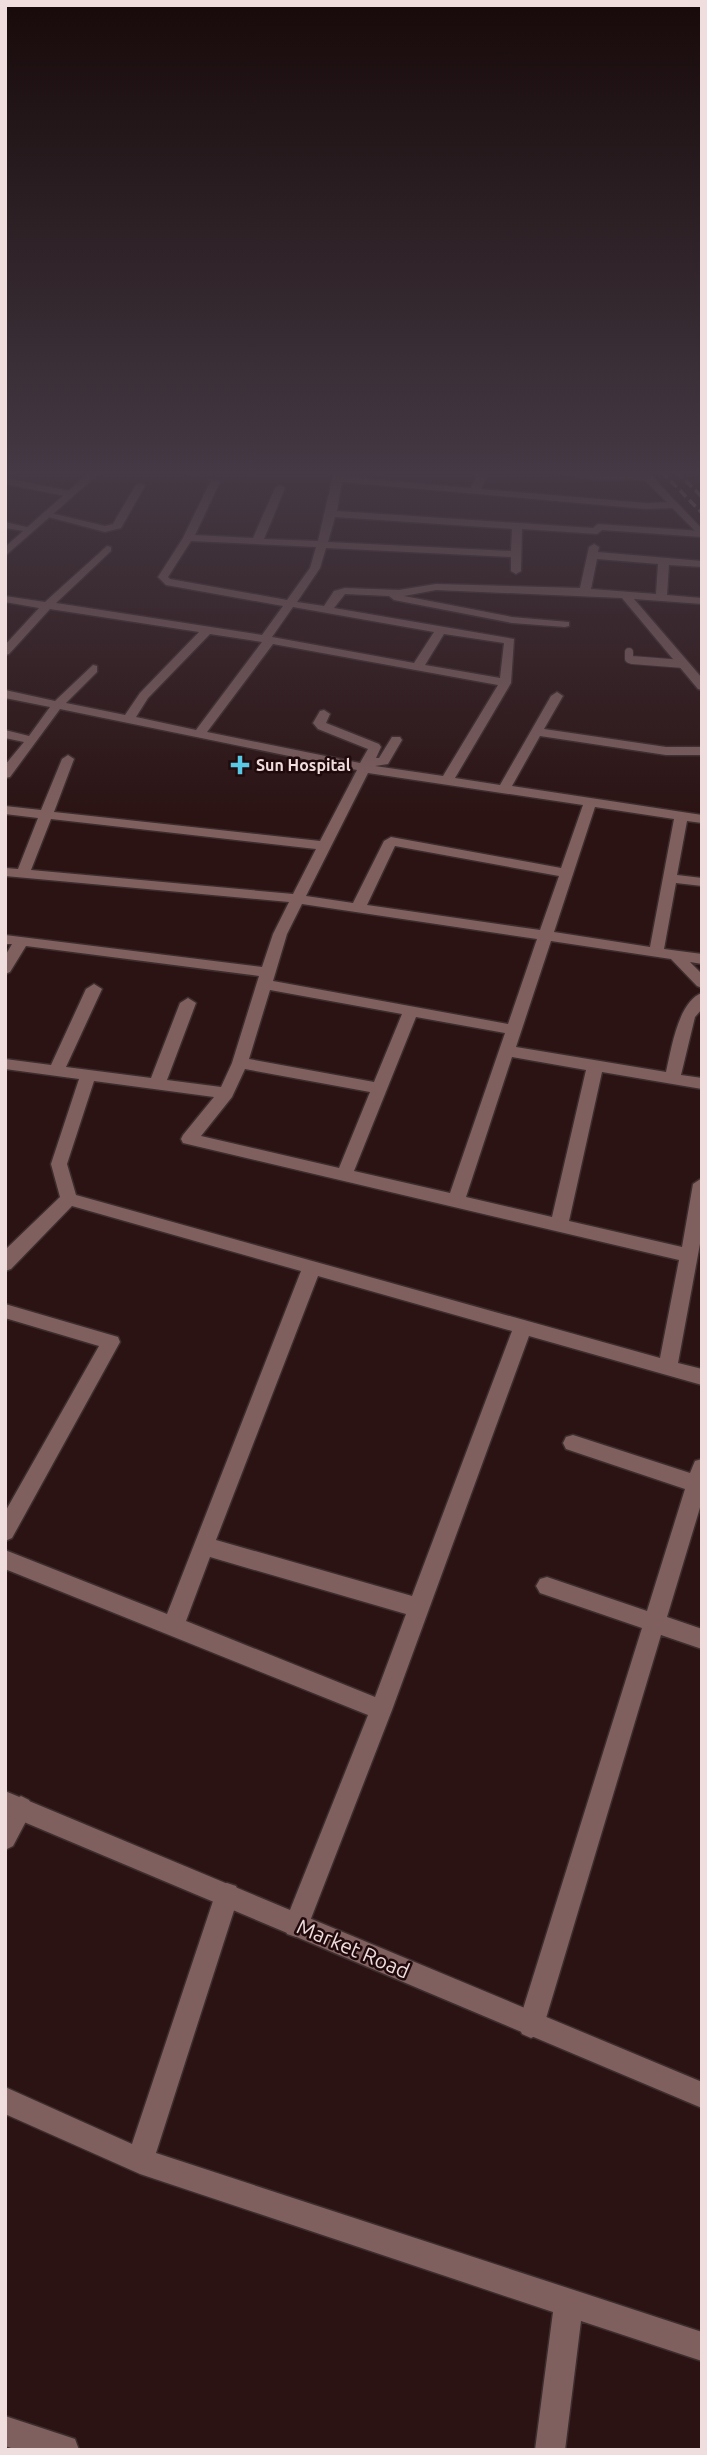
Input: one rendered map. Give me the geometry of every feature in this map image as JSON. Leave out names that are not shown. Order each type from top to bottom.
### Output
[{"type":"street","points":[[5,652],[69,586]]},
{"type":"street","points":[[188,586],[510,641],[505,683],[447,781]]},
{"type":"street","points":[[198,735],[268,640],[303,586]]},
{"type":"street","points":[[585,591],[586,586]]},
{"type":"street","points":[[661,597],[662,586]]},
{"type":"street","points":[[328,608],[338,593],[377,594],[436,587],[585,591],[702,601]]},
{"type":"street","points":[[377,594],[512,620],[565,624]]},
{"type":"street","points":[[625,595],[701,684]]},
{"type":"street","points":[[5,599],[268,640],[505,683]]},
{"type":"street","points":[[417,668],[441,629]]},
{"type":"street","points":[[127,721],[144,696],[206,630]]},
{"type":"street","points":[[5,774],[57,705],[93,669]]},
{"type":"street","points":[[5,694],[198,735],[447,781],[702,819]]},
{"type":"street","points":[[503,790],[557,696]]},
{"type":"street","points":[[324,714],[320,723],[322,726],[374,747],[280,934],[240,1063],[226,1093],[188,1139],[688,1255]]},
{"type":"street","points":[[536,732],[666,751],[702,751]]},
{"type":"street","points":[[5,734],[32,740]]},
{"type":"street","points":[[365,766],[383,761],[396,740]]},
{"type":"street","points":[[23,873],[68,759]]},
{"type":"street","points":[[456,1201],[590,803]]},
{"type":"street","points":[[5,810],[325,846]]},
{"type":"street","points":[[656,953],[681,817]]},
{"type":"street","points":[[358,908],[391,841],[567,873]]},
{"type":"street","points":[[5,872],[298,899],[702,959]]},
{"type":"street","points":[[669,878],[702,882]]},
{"type":"street","points":[[5,939],[268,979],[411,1011],[514,1030]]},
{"type":"street","points":[[5,970],[22,942]]},
{"type":"street","points":[[676,956],[702,983]]},
{"type":"street","points":[[56,1070],[94,989]]},
{"type":"street","points":[[672,1079],[688,1016],[702,998]]},
{"type":"street","points":[[157,1084],[188,1003]]},
{"type":"street","points":[[344,1175],[411,1011]]},
{"type":"street","points":[[506,1051],[702,1084]]},
{"type":"street","points":[[240,1063],[379,1088]]},
{"type":"street","points":[[5,1064],[226,1093]]},
{"type":"street","points":[[559,1225],[595,1066]]},
{"type":"street","points":[[69,1199],[59,1164],[88,1075]]},
{"type":"street","points":[[668,1368],[702,1184]]},
{"type":"street","points":[[5,1264],[69,1199]]},
{"type":"street","points":[[69,1199],[702,1377]]},
{"type":"street","points":[[173,1626],[312,1267]]},
{"type":"street","points":[[5,1311],[111,1342],[5,1532]]},
{"type":"street","points":[[296,1926],[381,1710],[523,1327]]},
{"type":"street","points":[[531,2025],[543,1978],[700,1479],[573,1443]]},
{"type":"street","points":[[204,1546],[419,1608]]},
{"type":"street","points":[[5,1559],[381,1710]]},
{"type":"street","points":[[547,1586],[702,1639]]},
{"type":"street","points":[[5,1838],[13,1805]]},
{"type":"street","name":"Market Road","points":[[13,1805],[702,2095]]},
{"type":"street","points":[[140,2161],[227,1895]]},
{"type":"street","points":[[5,2100],[140,2161],[702,2347]]},
{"type":"street","points":[[550,2450],[569,2302]]},
{"type":"street","points":[[5,2431],[64,2450]]},
{"type":"lane","points":[[629,652],[629,659],[632,660],[684,664]]},
{"type":"place","name":"Sun Hospital","points":[[240,765]]}]
